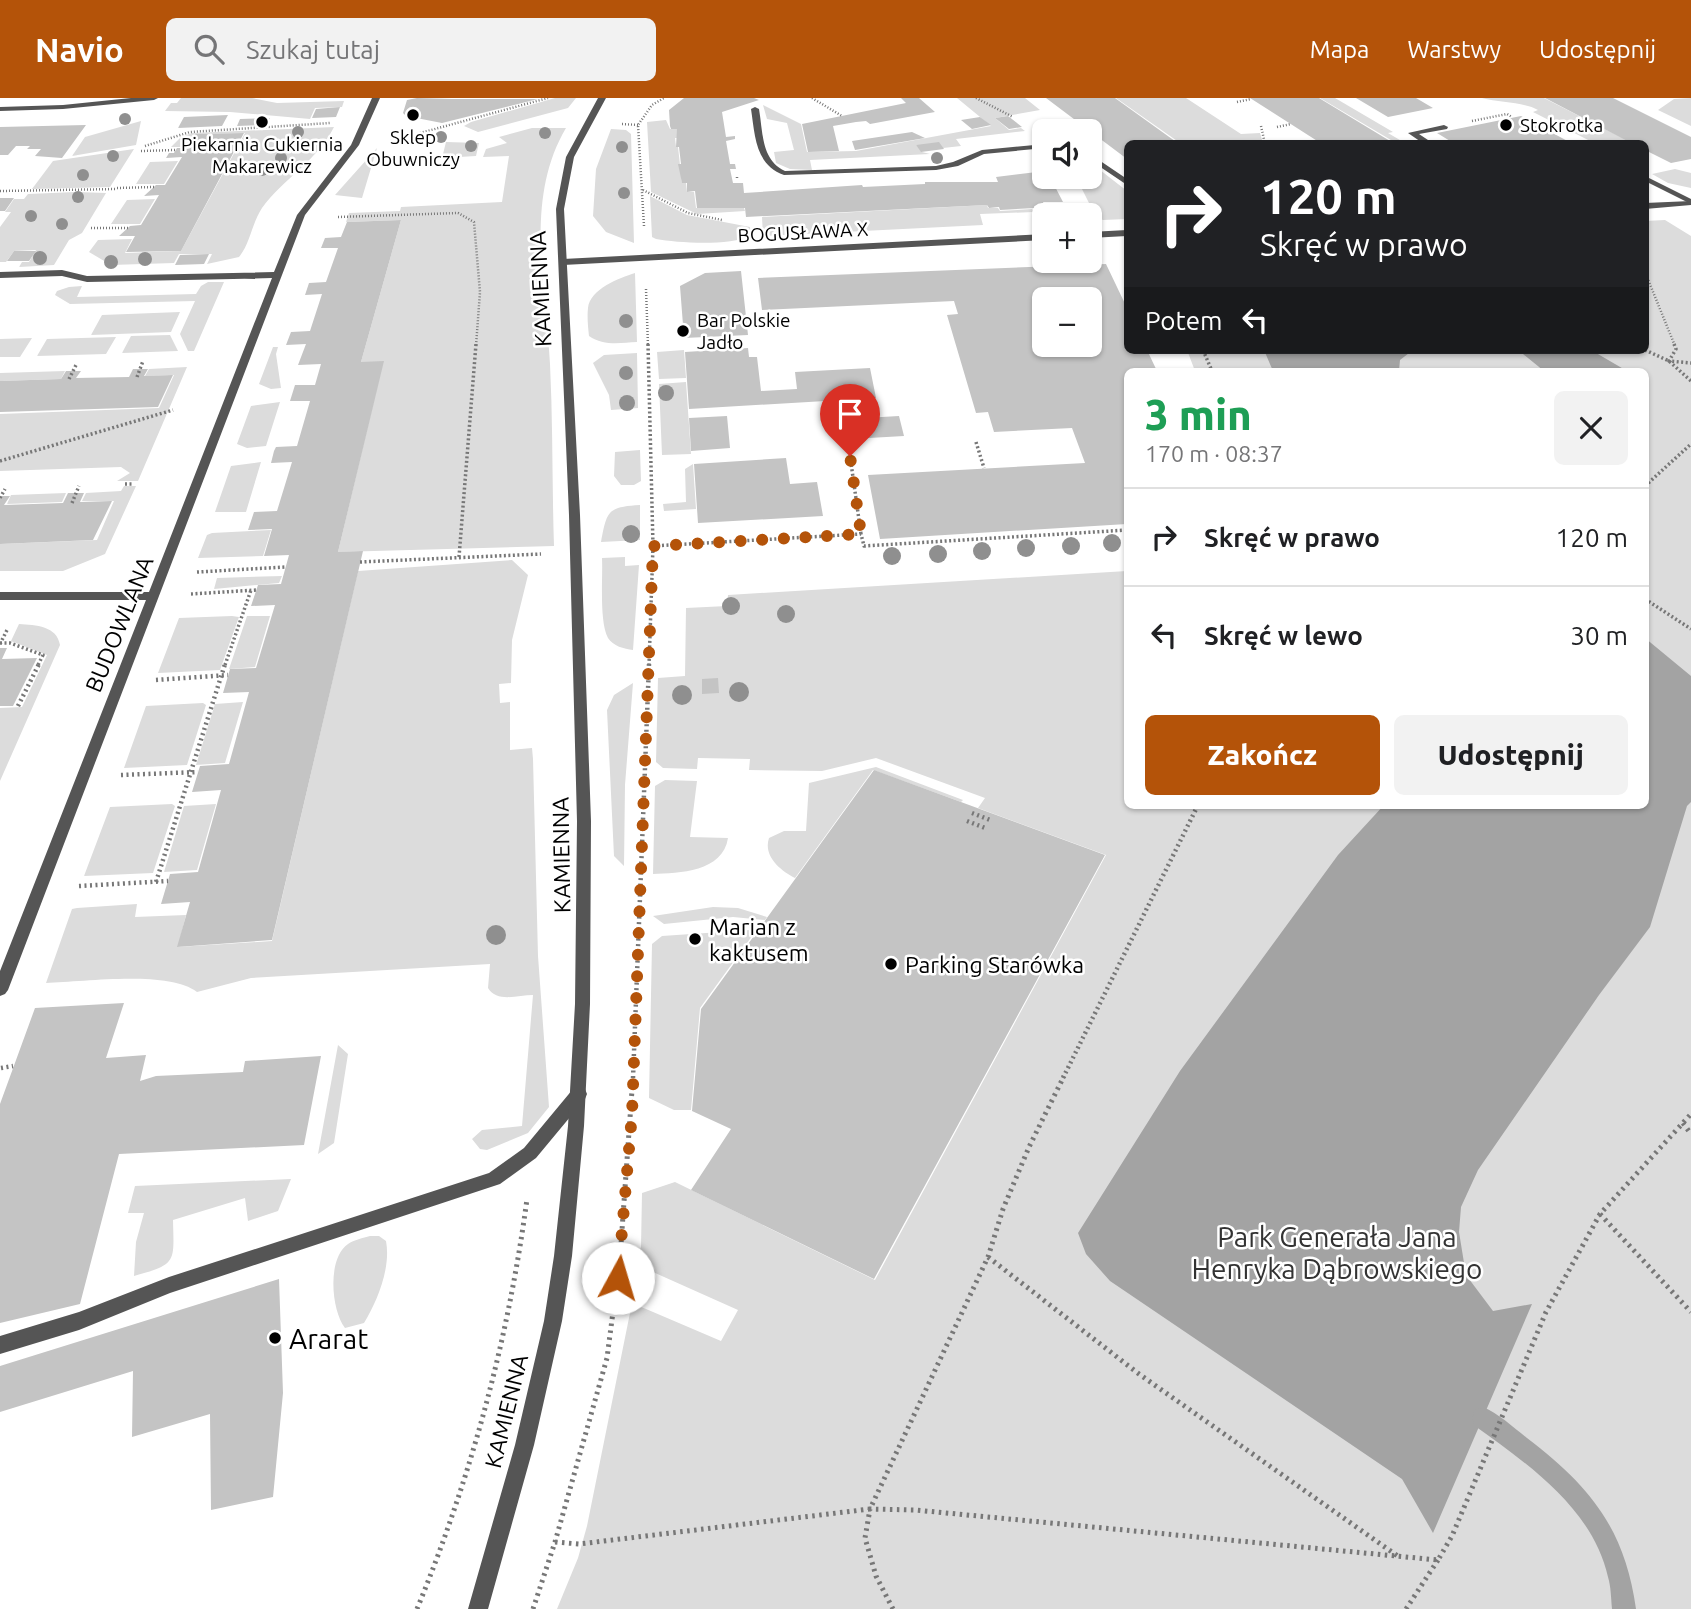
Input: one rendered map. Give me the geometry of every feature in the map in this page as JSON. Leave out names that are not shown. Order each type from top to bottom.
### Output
[{"type":"street","points":[[0,109],[63,107],[154,98]]},
{"type":"street","name":"BUDOWLANA","points":[[0,989],[301,215],[355,145],[376,98]]},
{"type":"street","name":"KAMIENNA","points":[[478,1609],[542,1371],[561,1277],[581,1092],[586,953],[585,791],[578,560],[560,209],[565,177],[577,142],[602,98]]},
{"type":"street","points":[[755,109],[765,163],[784,173],[936,168],[954,164],[982,152],[1032,147]]},
{"type":"street","points":[[1423,140],[1412,133],[1444,127]]},
{"type":"street","points":[[1102,165],[1124,181]]},
{"type":"street","points":[[1649,180],[1691,203]]},
{"type":"street","points":[[1649,206],[1691,203]]},
{"type":"street","points":[[1102,234],[1124,233]]},
{"type":"street","name":"BOGUSŁAWA X","points":[[563,262],[1032,238]]},
{"type":"street","points":[[0,275],[62,273],[88,279],[277,275]]},
{"type":"street","points":[[0,596],[152,596]]},
{"type":"street","points":[[0,1345],[79,1321],[169,1285],[494,1179],[530,1153],[581,1092]]},
{"type":"path","points":[[383,144],[548,98]]},
{"type":"path","points":[[644,228],[638,125],[652,105],[664,98]]},
{"type":"path","points":[[812,98],[842,116]]},
{"type":"path","points":[[979,99],[1011,116]]},
{"type":"path","points":[[1237,102],[1251,99]]},
{"type":"path","points":[[1507,114],[1512,117]]},
{"type":"path","points":[[145,146],[190,132],[340,122]]},
{"type":"path","points":[[1277,127],[1291,124]]},
{"type":"path","points":[[1261,126],[1264,140]]},
{"type":"path","points":[[141,151],[176,150]]},
{"type":"path","points":[[0,191],[154,187]]},
{"type":"path","points":[[642,189],[688,213],[728,221]]},
{"type":"path","points":[[330,218],[458,213],[474,222],[480,292],[459,557]]},
{"type":"path","points":[[91,228],[129,228]]},
{"type":"path","points":[[1649,281],[1676,349],[1669,361]]},
{"type":"path","points":[[533,1609],[555,1542],[607,1358],[620,1258],[632,1114],[653,546],[646,283]]},
{"type":"path","points":[[1649,352],[1669,361],[1691,381]]},
{"type":"path","points":[[136,377],[143,361]]},
{"type":"path","points":[[1669,361],[1691,363]]},
{"type":"path","points":[[69,379],[77,363]]},
{"type":"path","points":[[0,461],[173,410]]},
{"type":"path","points":[[976,442],[984,468]]},
{"type":"path","points":[[1649,482],[1691,444]]},
{"type":"path","points":[[850,456],[864,547],[1124,530]]},
{"type":"path","points":[[125,484],[132,484]]},
{"type":"path","points":[[72,503],[79,486]]},
{"type":"path","points":[[0,498],[5,489]]},
{"type":"path","points":[[1003,532],[1005,538]]},
{"type":"path","points":[[653,546],[861,534]]},
{"type":"path","points":[[360,562],[554,554]]},
{"type":"path","points":[[185,572],[286,567]]},
{"type":"path","points":[[156,882],[189,773],[254,590],[188,594]]},
{"type":"path","points":[[1649,602],[1691,629]]},
{"type":"path","points":[[0,643],[10,643],[43,655],[18,706]]},
{"type":"path","points":[[173,678],[225,675]]},
{"type":"path","points":[[110,775],[198,772]]},
{"type":"path","points":[[893,1609],[876,1576],[865,1538],[870,1509],[988,1257],[1003,1209],[1029,1147],[1196,809]]},
{"type":"path","points":[[972,813],[990,820]]},
{"type":"path","points":[[967,821],[985,828]]},
{"type":"path","points":[[85,886],[168,881]]},
{"type":"path","points":[[1,1068],[13,1066]]},
{"type":"path","points":[[1406,1609],[1452,1536],[1546,1312],[1600,1214],[1691,1114]]},
{"type":"path","points":[[1683,1123],[1691,1134]]},
{"type":"path","points":[[417,1609],[446,1537],[498,1367],[519,1265],[530,1153]]},
{"type":"path","points":[[1600,1214],[1691,1312]]},
{"type":"path","points":[[988,1257],[1184,1405],[1400,1557]]},
{"type":"path","points":[[555,1542],[579,1544],[870,1509],[915,1510],[1438,1560]]},
{"type":"green space","points":[[181,98],[252,98],[277,103],[344,101],[342,107],[315,108],[310,119],[230,112],[165,111],[171,103],[177,103]]},
{"type":"green space","points":[[555,98],[576,98],[568,108],[478,132],[464,126],[471,122]]},
{"type":"green space","points":[[957,98],[1025,98],[1040,110],[995,118],[1009,130],[1021,128],[1025,131],[956,139],[961,146],[943,148],[916,145],[922,152],[930,154],[810,160],[812,170],[790,169],[776,163],[774,152],[794,150],[787,123],[767,119],[763,105],[801,124],[807,152],[856,151],[991,126]]},
{"type":"green space","points":[[1116,98],[1186,98],[1241,134],[1260,133],[1262,140],[1176,140]]},
{"type":"green space","points":[[1320,98],[1335,98],[1393,132],[1388,133],[1400,140],[1391,140]]},
{"type":"green space","points":[[1482,98],[1544,98],[1626,140],[1588,140],[1533,112],[1538,110],[1533,107]]},
{"type":"green space","points":[[1691,98],[1691,126],[1658,110],[1674,99]]},
{"type":"green space","points":[[666,120],[670,129],[677,129],[675,138],[682,183],[686,183],[687,192],[694,192],[696,208],[744,208],[745,211],[697,214],[651,192],[647,122]]},
{"type":"green space","points":[[141,121],[136,145],[72,156],[85,137]]},
{"type":"green space","points":[[334,127],[319,150],[262,208],[239,257],[207,264],[212,254],[179,254],[174,263],[111,265],[89,252],[98,240],[132,239],[125,253],[181,251],[245,133],[195,134],[187,147],[171,147],[181,137],[192,133]]},
{"type":"green space","points":[[532,128],[566,128],[553,155],[541,213],[542,274],[551,387],[554,546],[338,552],[383,362],[361,362],[401,220],[346,222],[349,213],[400,211],[401,207],[502,202],[509,156],[483,157],[486,149],[507,143],[499,137]]},
{"type":"green space","points":[[611,129],[626,130],[631,134],[634,243],[606,232],[593,216],[596,169]]},
{"type":"green space","points":[[446,142],[479,143],[476,156],[442,158]]},
{"type":"green space","points":[[377,148],[362,198],[335,195]]},
{"type":"green space","points":[[134,149],[110,187],[32,189],[53,161]]},
{"type":"green space","points":[[178,161],[164,184],[136,184],[150,162]]},
{"type":"green space","points":[[1675,169],[1691,173],[1691,188],[1668,183],[1652,174]]},
{"type":"green space","points":[[1102,172],[1124,189],[1124,219],[1102,220],[1102,203],[1089,203],[1082,189],[1102,189]]},
{"type":"green space","points":[[106,193],[82,233],[69,240],[54,265],[19,267],[22,262],[29,262],[36,250],[14,251],[6,262],[0,262],[0,227],[11,212],[5,212],[14,199],[24,199],[28,194]]},
{"type":"green space","points":[[650,196],[687,215],[750,227],[751,236],[717,242],[656,239],[652,237]]},
{"type":"green space","points":[[155,199],[140,224],[111,224],[127,200]]},
{"type":"green space","points":[[987,205],[988,208],[998,208],[1000,211],[1032,209],[1032,212],[980,214],[983,225],[763,236],[762,217]]},
{"type":"green space","name":"Park Generała Jana Henryka Dąbrowskiego","points":[[1665,220],[1691,236],[1691,1609],[557,1609],[578,1558],[587,1526],[632,1303],[721,1341],[738,1310],[635,1264],[641,1247],[642,1193],[675,1182],[875,1280],[1106,855],[978,808],[985,798],[876,758],[822,771],[749,770],[750,759],[698,758],[697,769],[663,768],[656,762],[658,678],[685,676],[686,608],[727,606],[728,595],[1124,571],[1124,809],[1649,809],[1649,368],[1194,368],[1189,354],[1649,354],[1649,221]]},
{"type":"green space","points":[[635,273],[637,342],[606,343],[589,336],[588,308],[594,295],[606,285]]},
{"type":"green space","points":[[208,282],[224,282],[194,351],[188,351],[180,334],[195,301],[70,304],[55,295],[57,291],[69,287],[82,286],[77,297],[196,294],[201,286]]},
{"type":"green space","points":[[180,312],[171,332],[91,335],[102,315]]},
{"type":"green space","points":[[170,335],[178,351],[122,353],[131,336]]},
{"type":"green space","points":[[116,337],[106,354],[37,356],[47,339]]},
{"type":"green space","points":[[32,338],[20,357],[0,357],[0,339]]},
{"type":"green space","points":[[273,347],[278,347],[276,354],[281,388],[271,389],[259,384]]},
{"type":"green space","points":[[684,350],[686,378],[659,379],[657,352]]},
{"type":"green space","points":[[637,353],[638,408],[611,410],[609,395],[593,363],[604,355]]},
{"type":"green space","points":[[187,367],[138,481],[117,481],[130,473],[121,467],[0,471],[0,414],[159,408],[174,375],[145,376],[149,369]]},
{"type":"green space","points":[[65,371],[61,379],[0,381],[0,373]]},
{"type":"green space","points":[[686,382],[691,454],[662,455],[659,384]]},
{"type":"green space","points":[[280,402],[266,446],[247,448],[237,444],[251,406]]},
{"type":"green space","points":[[640,450],[641,481],[634,485],[621,485],[614,476],[615,452]]},
{"type":"green space","points":[[261,462],[246,512],[215,512],[231,466]]},
{"type":"green space","points":[[693,464],[696,509],[664,511],[663,504],[686,502],[685,469]]},
{"type":"green space","points":[[124,486],[136,486],[105,554],[63,571],[0,571],[0,544],[97,540],[114,501],[82,501],[86,493],[121,491]]},
{"type":"green space","points":[[66,493],[62,502],[7,504],[11,495]]},
{"type":"green space","points":[[640,505],[640,540],[601,542],[610,513],[621,507]]},
{"type":"green space","points":[[271,530],[263,556],[198,558],[207,535],[212,533]]},
{"type":"green space","points":[[625,557],[625,566],[639,565],[633,650],[619,647],[610,641],[605,631],[602,610],[602,558]]},
{"type":"green space","points":[[512,560],[528,575],[512,640],[511,683],[499,684],[500,703],[510,702],[510,750],[532,748],[538,956],[549,1107],[528,1133],[487,1150],[480,1149],[472,1139],[482,1130],[522,1126],[533,995],[502,997],[492,993],[488,988],[490,964],[251,978],[197,992],[184,985],[146,979],[46,983],[72,909],[77,908],[137,904],[135,917],[186,915],[178,947],[272,941],[358,571]]},
{"type":"green space","points":[[282,576],[279,583],[214,589],[217,578]]},
{"type":"green space","points":[[247,616],[270,616],[255,667],[229,669]]},
{"type":"green space","points":[[239,617],[220,670],[158,673],[179,618]]},
{"type":"green space","points":[[19,624],[50,630],[60,645],[0,781],[0,708],[22,707],[47,655],[11,641]]},
{"type":"green space","points":[[633,683],[625,785],[624,866],[614,856],[607,710],[614,695]]},
{"type":"green space","points":[[243,702],[225,763],[196,765],[215,704]]},
{"type":"green space","points":[[206,705],[187,765],[124,768],[146,706]]},
{"type":"green space","points":[[876,767],[963,800],[961,802],[873,770],[795,878],[774,862],[768,851],[769,838],[784,831],[806,831],[809,783]]},
{"type":"green space","points":[[665,780],[697,781],[690,837],[728,838],[718,858],[709,864],[687,871],[653,874],[655,786]]},
{"type":"green space","points":[[216,804],[197,870],[164,872],[184,806]]},
{"type":"green space","points":[[175,806],[153,873],[84,876],[110,807]]},
{"type":"green space","points":[[713,907],[738,908],[767,917],[765,920],[733,917],[664,924],[653,916]]},
{"type":"green space","points":[[750,930],[755,932],[700,1008],[691,1110],[674,1110],[649,1098],[652,944],[662,936]]},
{"type":"green space","points":[[338,1045],[348,1054],[334,1143],[318,1154]]},
{"type":"green space","points":[[291,1179],[278,1211],[248,1221],[245,1198],[173,1220],[170,1260],[158,1268],[134,1276],[136,1242],[144,1213],[128,1213],[135,1186]]},
{"type":"green space","points":[[370,1236],[379,1236],[386,1241],[385,1272],[364,1323],[345,1328],[334,1297],[337,1260],[348,1244]]},
{"type":"shaded area","points":[[1266,354],[1408,354],[1400,360],[1399,368],[1272,368]]},
{"type":"shaded area","points":[[1523,354],[1598,354],[1622,368],[1540,368]]},
{"type":"shaded area","points":[[1649,641],[1691,676],[1691,802],[1687,806],[1650,927],[1599,995],[1478,1170],[1461,1207],[1459,1232],[1466,1275],[1493,1311],[1532,1304],[1433,1533],[1402,1479],[1110,1281],[1086,1254],[1078,1233],[1180,1071],[1338,855],[1380,809],[1649,809]]},
{"type":"building","points":[[684,98],[759,100],[722,112],[726,137],[735,136],[735,139],[726,141],[730,164],[735,164],[736,169],[730,169],[733,183],[743,183],[744,193],[925,182],[998,182],[996,177],[1032,173],[1032,189],[1056,189],[1063,202],[1032,203],[1032,208],[1000,210],[999,207],[989,208],[987,205],[746,217],[745,208],[697,208],[695,191],[687,192],[687,183],[682,183],[678,164],[681,164],[679,147],[676,147],[677,129],[671,129],[669,110]]},
{"type":"building","points":[[901,98],[919,98],[935,112],[870,124],[866,121],[833,126],[839,151],[808,152],[802,124],[906,103]]},
{"type":"building","points":[[1046,98],[1115,98],[1173,140],[1124,140],[1124,157],[1102,140],[1102,119],[1074,119]]},
{"type":"building","points":[[1250,98],[1319,98],[1388,140],[1316,140]]},
{"type":"building","points":[[1356,98],[1416,98],[1433,108],[1388,117]]},
{"type":"building","points":[[1545,98],[1613,98],[1691,137],[1691,159],[1671,163],[1649,152],[1649,140],[1625,140]]},
{"type":"building","points":[[538,99],[442,123],[406,116],[403,113],[407,100]]},
{"type":"building","points":[[340,107],[336,117],[312,118],[316,109]]},
{"type":"building","points":[[228,115],[222,126],[178,128],[184,117]]},
{"type":"building","points":[[1008,116],[1022,127],[1009,129],[995,118]]},
{"type":"building","name":"Stokrotka","points":[[1521,116],[1566,140],[1448,140],[1437,133]]},
{"type":"building","points":[[980,117],[991,125],[972,129],[961,120]]},
{"type":"building","points":[[270,118],[267,125],[237,126],[240,119]]},
{"type":"building","points":[[86,125],[62,158],[35,156],[41,149],[27,149],[30,146],[16,146],[8,155],[0,155],[0,127]]},
{"type":"building","points":[[912,132],[925,138],[855,150],[852,141]]},
{"type":"building","points":[[244,133],[181,251],[126,252],[135,236],[119,236],[130,226],[141,225],[159,195],[144,196],[156,185],[165,185],[182,157],[166,158],[169,153],[174,153],[177,148],[187,148],[195,134]]},
{"type":"building","points":[[939,142],[944,149],[921,152],[916,145]]},
{"type":"building","points":[[0,198],[14,198],[5,211],[0,211]]},
{"type":"building","points":[[401,220],[361,362],[384,361],[338,552],[363,551],[272,940],[177,947],[190,902],[161,904],[170,874],[198,872],[221,790],[192,792],[200,766],[229,764],[249,692],[223,693],[230,669],[256,668],[275,605],[251,606],[258,585],[281,584],[289,555],[264,556],[272,529],[248,530],[254,512],[277,511],[292,462],[271,463],[274,451],[276,447],[297,446],[310,401],[290,401],[295,385],[315,385],[321,364],[298,365],[306,344],[286,345],[291,332],[310,331],[322,294],[305,295],[309,283],[326,282],[338,248],[321,248],[325,238],[341,237],[347,222]]},
{"type":"building","points":[[14,251],[36,251],[29,261],[7,261]]},
{"type":"building","points":[[209,254],[204,264],[175,265],[180,255]]},
{"type":"building","points":[[1102,264],[1106,264],[1124,302],[1124,354],[1149,354],[1156,368],[1124,368],[1124,524],[880,539],[868,475],[1085,463],[1072,428],[994,432],[988,412],[976,413],[947,315],[958,314],[954,301],[762,310],[758,278],[1032,267],[1032,273],[1102,273]]},
{"type":"building","points":[[741,271],[748,335],[684,338],[680,286],[705,273]]},
{"type":"building","points":[[748,348],[749,357],[757,357],[761,391],[797,389],[795,372],[870,368],[876,398],[689,409],[685,352]]},
{"type":"building","points":[[133,369],[148,369],[144,376],[173,375],[158,407],[0,412],[0,381],[61,379],[66,371],[81,371],[76,378],[129,377]]},
{"type":"building","points":[[727,416],[730,448],[691,451],[689,418]]},
{"type":"building","points":[[899,416],[904,436],[834,440],[830,420]]},
{"type":"building","points":[[786,458],[790,484],[817,482],[823,516],[698,523],[694,464]]},
{"type":"building","points":[[68,493],[84,493],[80,502],[112,501],[93,540],[0,544],[0,496],[10,496],[4,505],[63,503]]},
{"type":"building","points":[[0,648],[7,648],[2,659],[37,658],[13,706],[0,706]]},
{"type":"building","points":[[718,678],[719,693],[702,694],[702,679]]},
{"type":"building","points":[[874,770],[1105,855],[874,1279],[691,1190],[731,1129],[692,1111],[701,1009]]},
{"type":"building","points":[[124,1003],[106,1058],[146,1055],[140,1081],[156,1076],[243,1072],[245,1061],[321,1056],[304,1145],[119,1154],[80,1304],[0,1323],[0,1104],[35,1008]]},
{"type":"building","points":[[279,1279],[283,1393],[273,1497],[211,1510],[210,1414],[132,1437],[133,1371],[0,1412],[0,1366]]},
{"type":"waterway","points":[[1483,1418],[1556,1476],[1578,1498],[1596,1522],[1610,1548],[1620,1577],[1624,1609]]},
{"type":"place","name":"Sklep Obuwniczy","points":[[413,115]]},
{"type":"place","name":"Piekarnia Cukiernia Makarewicz","points":[[262,122]]},
{"type":"place","name":"Stokrotka","points":[[1506,125]]},
{"type":"place","name":"Bar Polskie Jadło","points":[[683,331]]},
{"type":"place","name":"Marian z kaktusem","points":[[695,939]]},
{"type":"place","name":"Parking Starówka","points":[[891,964]]},
{"type":"place","name":"Ararat","points":[[275,1338]]},
{"type":"route","points":[[618,1278],[632,1114],[653,546],[861,534],[850,456]]}]
